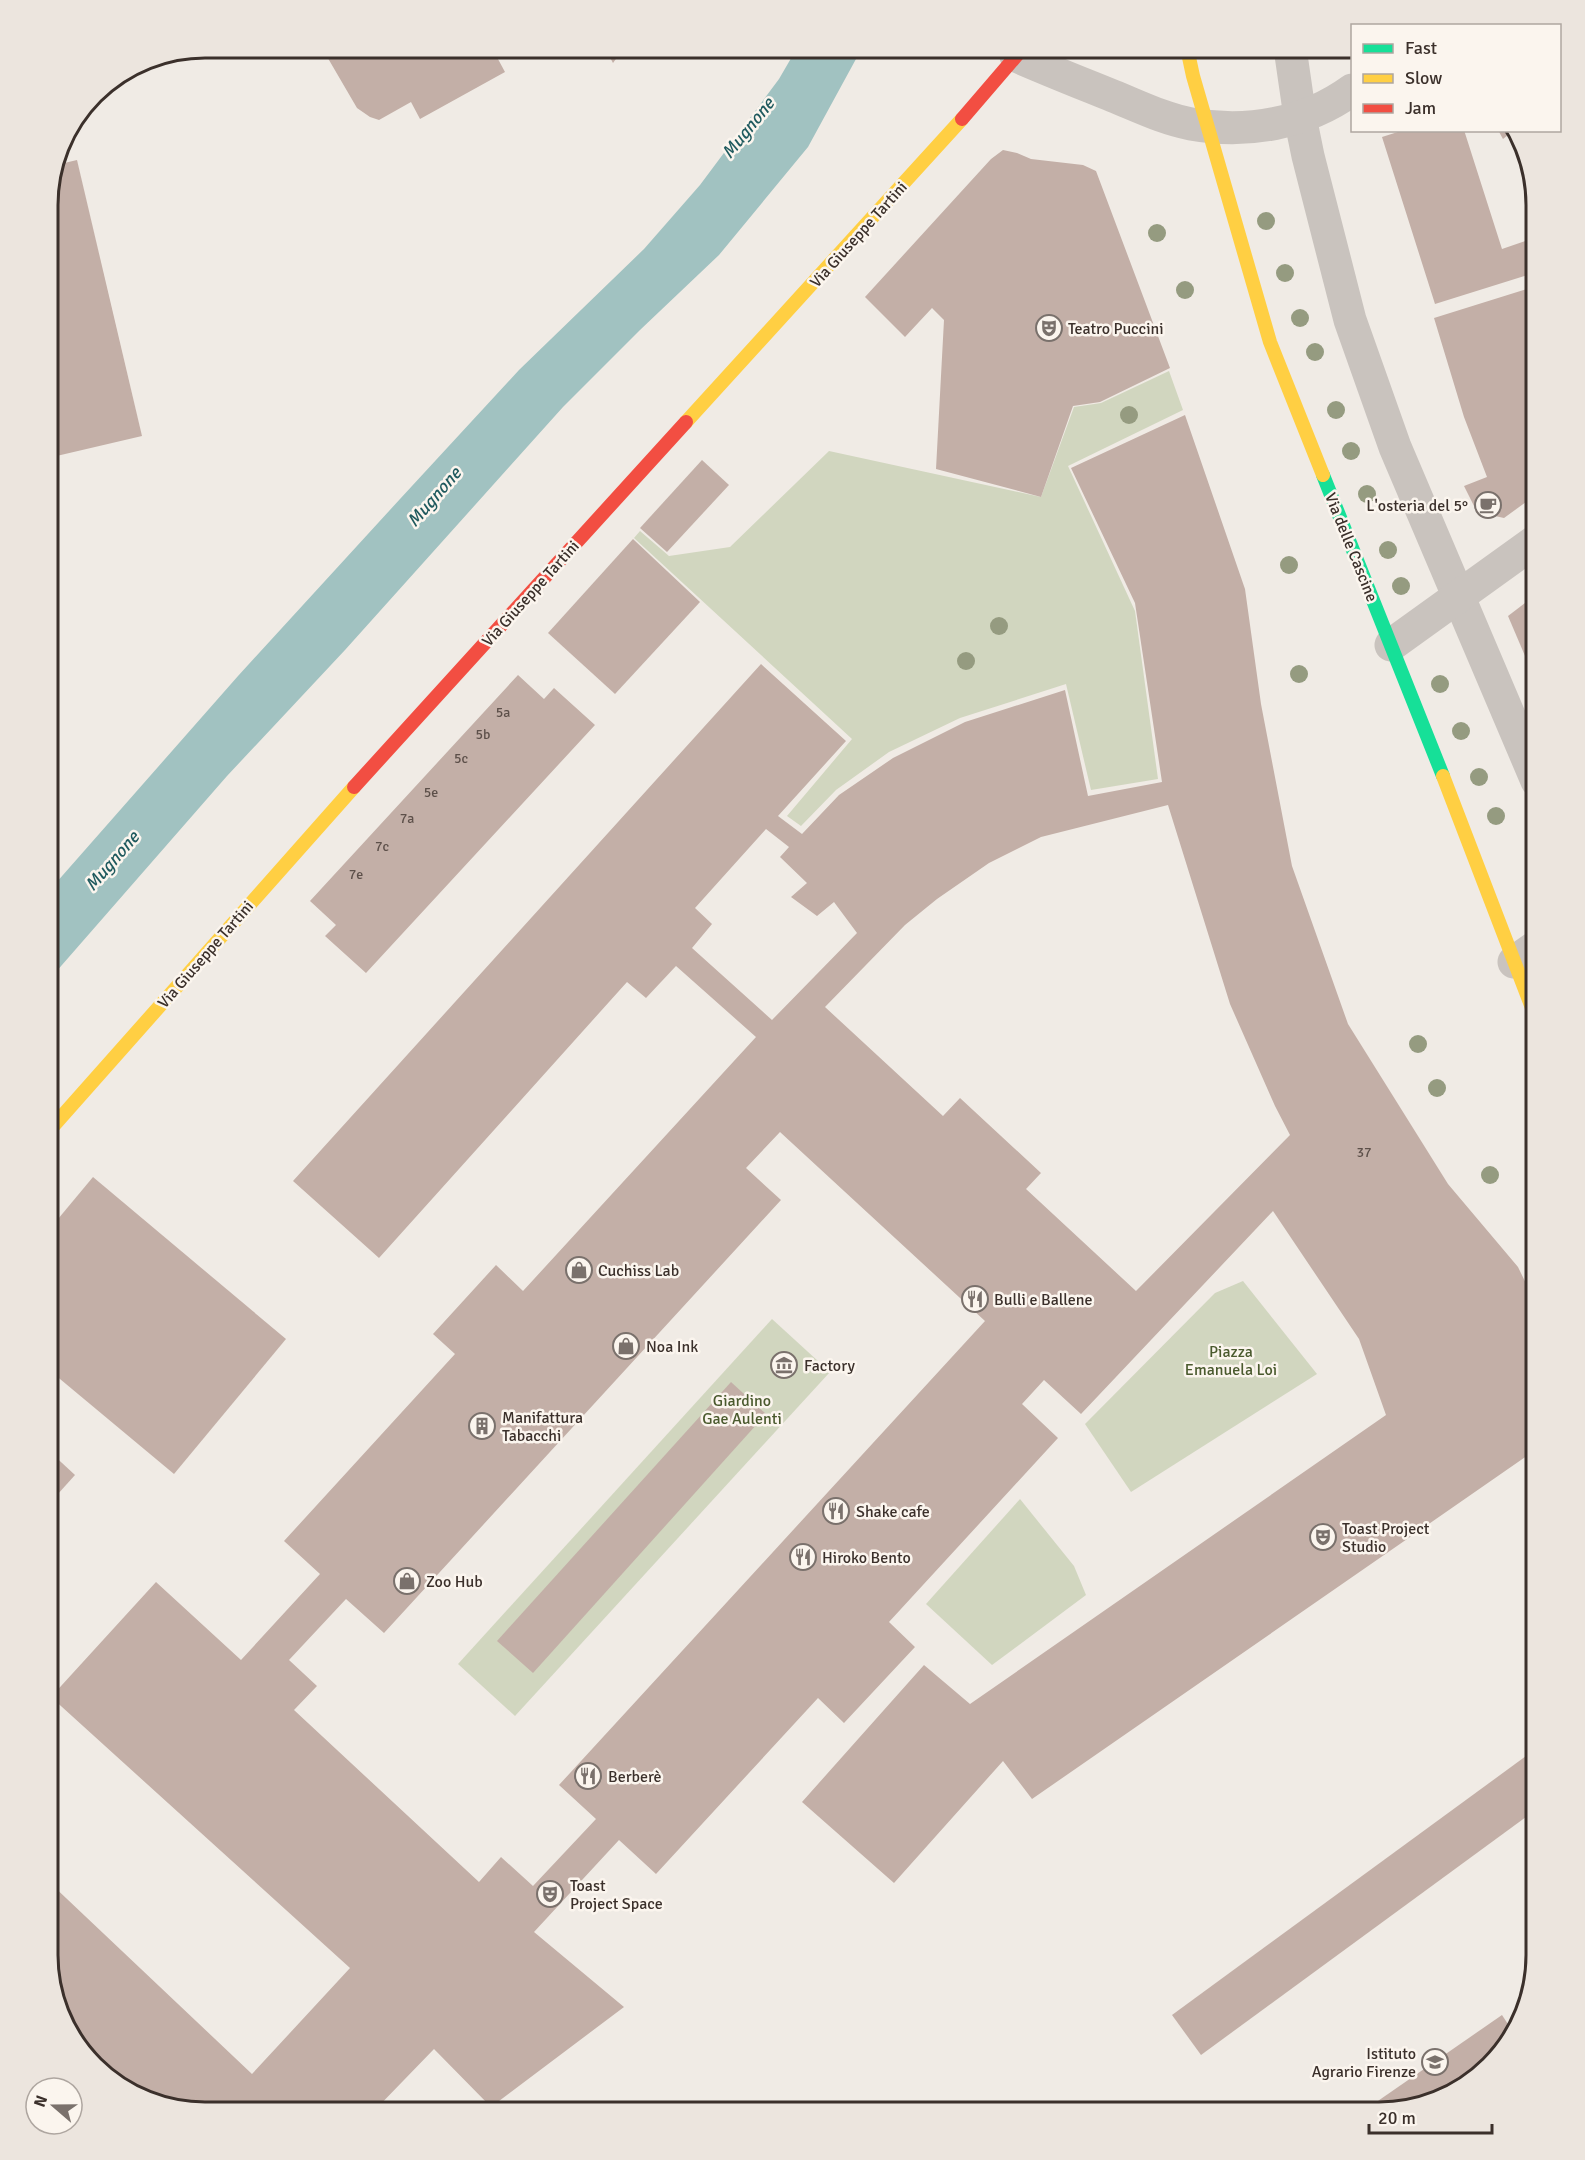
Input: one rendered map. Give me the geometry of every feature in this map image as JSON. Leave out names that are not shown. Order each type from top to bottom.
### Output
[{"type":"street","name":"Via Giuseppe Tartini","points":[[58,1120],[304,841],[937,148],[1013,59]]},
{"type":"street","points":[[1035,59],[1161,115],[1190,124],[1230,129],[1254,128],[1300,117],[1338,101],[1351,91]]},
{"type":"street","name":"Via delle Cascine","points":[[1189,59],[1270,342],[1474,854],[1526,954]]},
{"type":"street","points":[[1292,59],[1308,156],[1350,320],[1395,447],[1526,755]]},
{"type":"street","points":[[1391,645],[1526,548]]},
{"type":"green space","points":[[1169,371],[1183,410],[1068,466],[1135,611],[1158,779],[1091,790],[1066,684],[960,718],[889,752],[836,790],[801,826],[787,816],[852,739],[634,538],[640,531],[669,556],[730,547],[829,451],[1041,497],[1074,407],[1101,403]]},
{"type":"green space","name":"Piazza Emanuela Loi","points":[[1243,1281],[1317,1374],[1131,1492],[1085,1424],[1215,1293]]},
{"type":"green space","name":"Giardino Gae Aulenti","points":[[772,1319],[830,1372],[515,1716],[458,1664]]},
{"type":"green space","points":[[1020,1499],[1074,1566],[1086,1595],[992,1665],[926,1604]]},
{"type":"water","name":"Mugnone","points":[[791,59],[856,59],[808,147],[719,255],[563,407],[345,650],[227,776],[59,969],[59,880],[238,676],[519,370],[644,249],[700,185],[779,79]]},
{"type":"building","points":[[328,59],[498,59],[505,72],[420,119],[411,102],[379,120],[357,108]]},
{"type":"building","points":[[1398,132],[1465,132],[1502,249],[1526,241],[1526,275],[1435,304],[1382,137]]},
{"type":"building","points":[[1499,132],[1507,132],[1508,135],[1503,139]]},
{"type":"building","name":"Teatro Puccini","points":[[1003,150],[1031,159],[1083,165],[1096,171],[1170,368],[1100,402],[1073,406],[1041,497],[936,469],[944,320],[932,308],[905,337],[865,297],[991,159]]},
{"type":"building","points":[[77,160],[142,436],[59,455],[59,196],[65,163]]},
{"type":"building","points":[[1526,289],[1526,502],[1504,518],[1477,512],[1464,486],[1487,477],[1464,417],[1434,318]]},
{"type":"building","points":[[1185,415],[1245,589],[1261,704],[1292,866],[1348,1024],[1448,1184],[1518,1267],[1526,1283],[1526,1457],[1032,1799],[1003,1761],[894,1883],[802,1802],[924,1665],[970,1704],[1386,1415],[1359,1339],[1273,1211],[1081,1414],[1044,1380],[1022,1404],[1058,1438],[889,1622],[915,1647],[844,1723],[818,1698],[656,1874],[619,1840],[534,1932],[624,2007],[499,2101],[485,2101],[434,2049],[383,2101],[196,2101],[158,2094],[124,2077],[95,2051],[78,2028],[70,2011],[64,1993],[58,1955],[58,1890],[252,2074],[350,1968],[58,1703],[58,1689],[156,1582],[241,1660],[320,1574],[284,1541],[455,1354],[433,1334],[496,1265],[523,1291],[756,1037],[676,966],[646,998],[627,982],[379,1258],[293,1181],[761,664],[846,741],[778,816],[802,834],[839,795],[893,758],[965,722],[1065,690],[1088,796],[1162,782],[1135,603],[1071,468]],"holes":[[[1168,805],[1230,1004],[1290,1135],[1136,1291],[1026,1189],[1041,1173],[960,1098],[943,1116],[825,1007],[905,925],[937,899],[989,863],[1041,837]],[[766,829],[789,847],[780,857],[807,883],[791,897],[817,916],[834,902],[857,933],[772,1020],[692,948],[712,924],[695,908]],[[780,1132],[985,1321],[559,1785],[596,1819],[533,1886],[501,1857],[479,1882],[294,1710],[317,1686],[289,1660],[346,1599],[384,1633],[781,1200],[746,1168]]]},
{"type":"building","points":[[702,460],[729,485],[667,552],[640,528]]},
{"type":"building","points":[[633,539],[700,602],[615,694],[548,633]]},
{"type":"building","points":[[1526,602],[1526,658],[1508,616]]},
{"type":"building","points":[[518,675],[544,699],[554,688],[595,725],[366,973],[325,936],[336,925],[310,901]]},
{"type":"building","points":[[93,1177],[286,1339],[174,1474],[58,1378],[58,1218]]},
{"type":"building","points":[[731,1382],[766,1414],[533,1673],[497,1641]]},
{"type":"building","points":[[58,1460],[75,1475],[58,1494]]},
{"type":"building","points":[[1526,1756],[1526,1817],[1201,2055],[1172,2015]]},
{"type":"building","points":[[1502,2015],[1508,2025],[1484,2059],[1453,2082],[1418,2096],[1376,2102]]},
{"type":"traffic: fast","points":[[1323,475],[1443,776]]},
{"type":"traffic: slow","points":[[1189,59],[1270,342],[1323,475]]},
{"type":"traffic: slow","points":[[686,422],[962,119]]},
{"type":"traffic: slow","points":[[1443,776],[1526,992]]},
{"type":"traffic: slow","points":[[58,1120],[354,787]]},
{"type":"traffic: jam","points":[[962,119],[1014,59]]},
{"type":"traffic: jam","points":[[354,787],[686,422]]},
{"type":"place","name":"Teatro Puccini","points":[[1049,328]]},
{"type":"place","name":"L'osteria del 5°","points":[[1488,505]]},
{"type":"place","name":"Cuchiss Lab","points":[[579,1270]]},
{"type":"place","name":"Bulli e Ballene","points":[[975,1299]]},
{"type":"place","name":"Noa Ink","points":[[626,1346]]},
{"type":"place","name":"Factory","points":[[784,1365]]},
{"type":"place","name":"Manifattura Tabacchi","points":[[482,1426]]},
{"type":"place","name":"Shake cafe","points":[[836,1511]]},
{"type":"place","name":"Toast Project Studio","points":[[1323,1537]]},
{"type":"place","name":"Hiroko Bento","points":[[803,1557]]},
{"type":"place","name":"Zoo Hub","points":[[407,1581]]},
{"type":"place","name":"Berberè","points":[[588,1776]]},
{"type":"place","name":"Toast Project Space","points":[[550,1894]]},
{"type":"place","name":"Istituto Agrario Firenze","points":[[1435,2062]]}]
